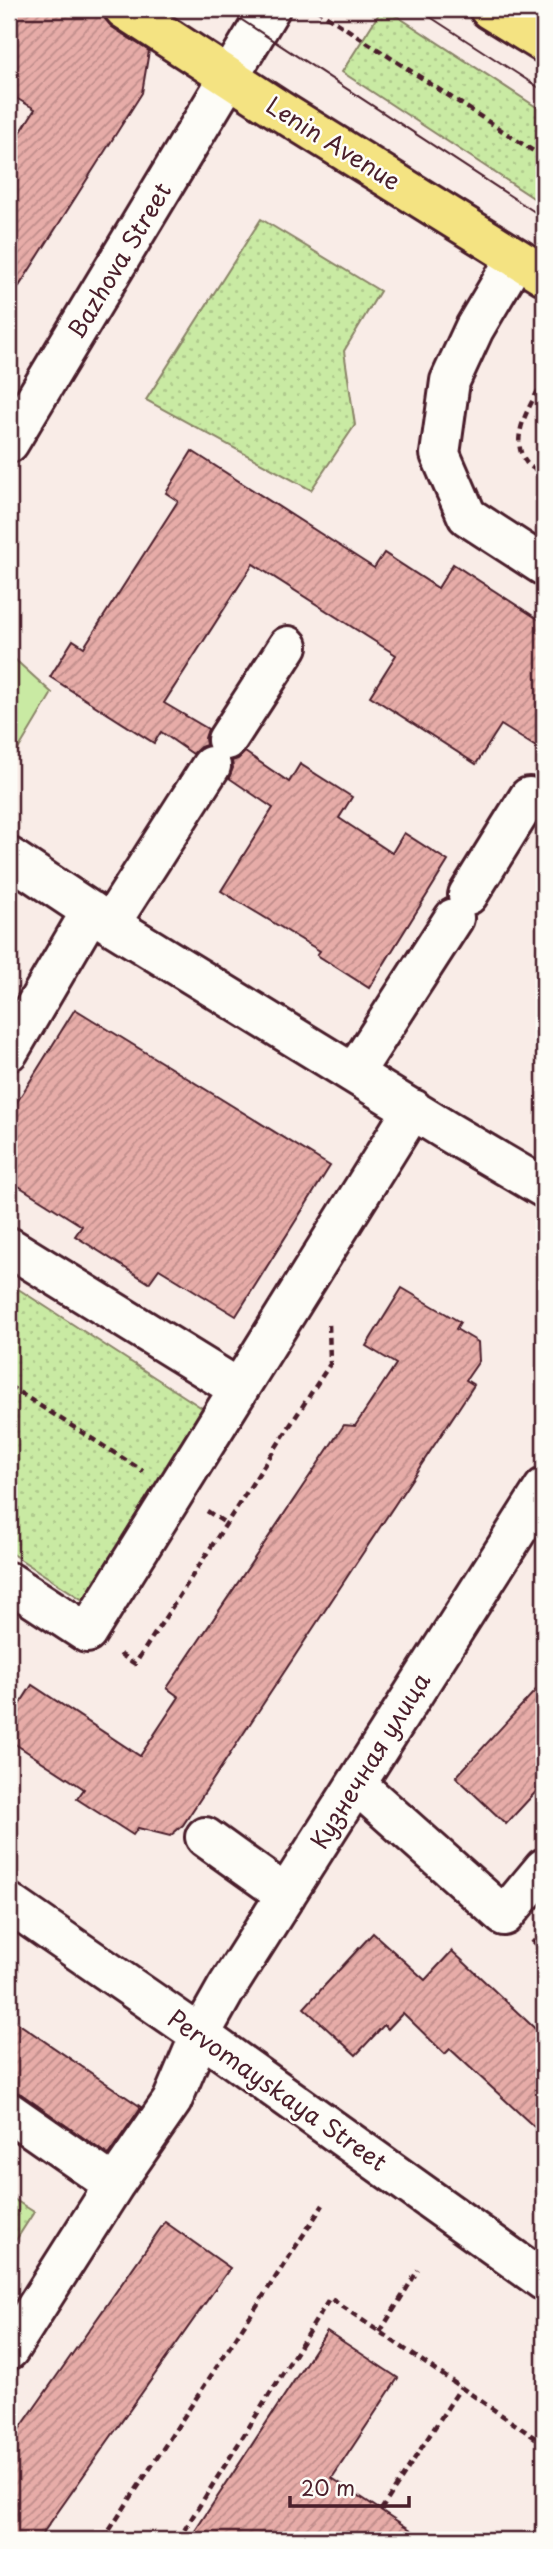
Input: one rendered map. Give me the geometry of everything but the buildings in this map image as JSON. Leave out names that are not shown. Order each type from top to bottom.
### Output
[{"type":"main road","name":"Lenin Avenue","points":[[124,9],[279,110],[530,267]]},
{"type":"main road","points":[[489,9],[544,43]]},
{"type":"street","name":"Bazhova Street","points":[[9,443],[270,9]]},
{"type":"street","points":[[530,267],[474,329],[450,381],[440,454],[467,516],[544,566]]},
{"type":"street","points":[[9,1051],[219,753],[288,646]]},
{"type":"street","points":[[354,1073],[529,797]]},
{"type":"street","points":[[9,857],[101,917],[544,1188]]},
{"type":"street","points":[[9,1582],[87,1633],[413,1109]]},
{"type":"street","points":[[9,1247],[239,1389]]},
{"type":"street","name":"Кузнечная улица","points":[[9,2350],[114,2185],[172,2101],[200,2035],[544,1488]]},
{"type":"street","points":[[357,1784],[504,1916],[544,1868]]},
{"type":"street","points":[[205,1837],[286,1895]]},
{"type":"street","name":"Pervomayskaya Street","points":[[9,1903],[200,2035],[544,2281]]},
{"type":"street","points":[[9,2112],[114,2185]]},
{"type":"path","points":[[316,9],[544,158]]},
{"type":"path","points":[[544,380],[525,415],[519,444],[526,462],[544,474]]},
{"type":"path","points":[[87,1633],[135,1664],[330,1364],[329,1317]]},
{"type":"path","points":[[9,1386],[227,1524]]},
{"type":"path","points":[[103,2540],[323,2205]]},
{"type":"path","points":[[380,2332],[418,2270]]},
{"type":"path","points":[[178,2540],[330,2298],[544,2444]]},
{"type":"path","points":[[381,2510],[461,2387]]},
{"type":"green space","points":[[382,9],[386,9],[544,112],[544,205],[342,72]]},
{"type":"green space","points":[[261,219],[380,291],[344,351],[355,425],[311,490],[146,400]]},
{"type":"green space","points":[[9,654],[52,693],[9,765]]},
{"type":"green space","points":[[9,1283],[202,1408],[83,1600],[9,1552]]},
{"type":"green space","points":[[9,2196],[34,2212],[9,2251]]},
{"type":"tram line","points":[[225,9],[544,218]]},
{"type":"tram line","points":[[418,9],[544,91]]}]
